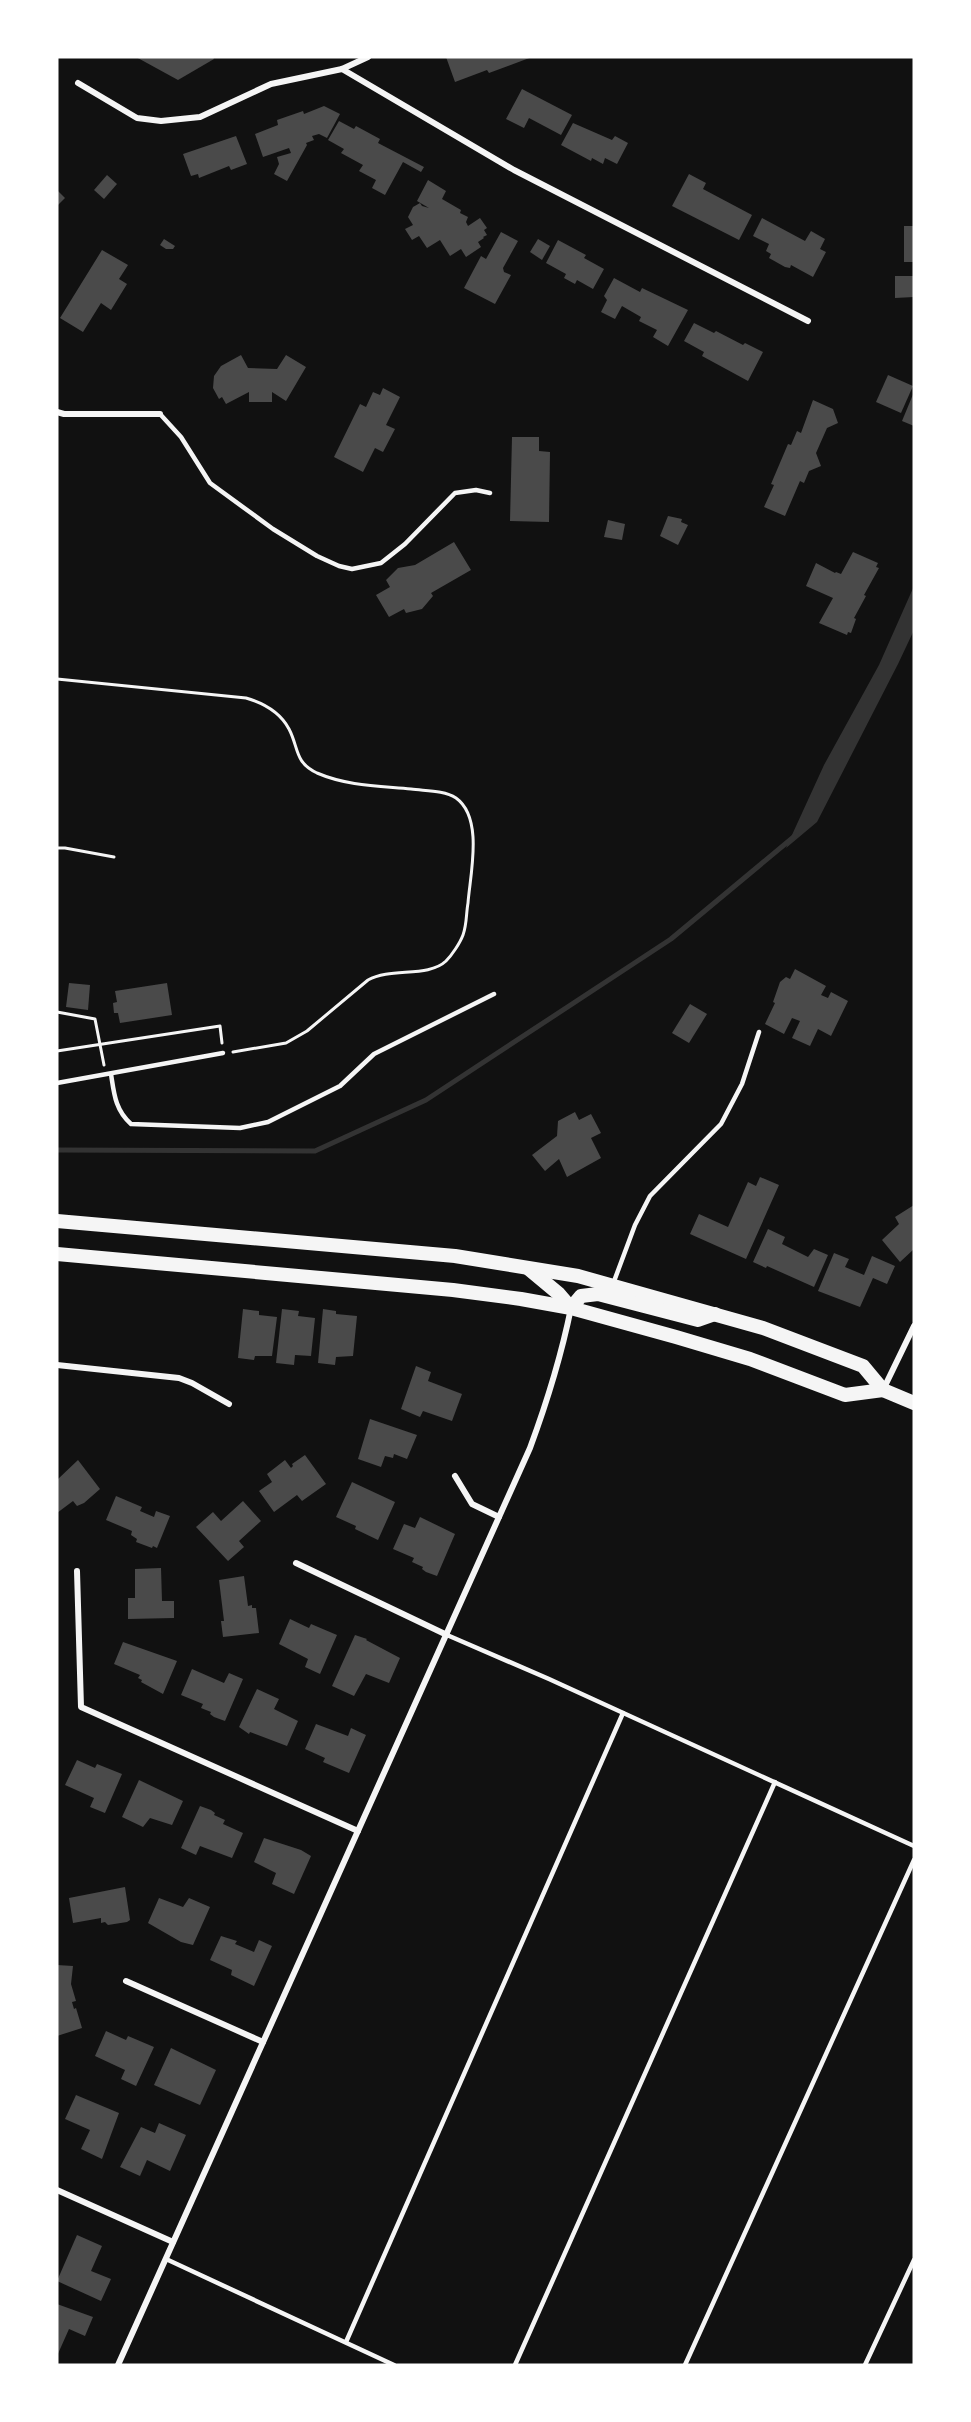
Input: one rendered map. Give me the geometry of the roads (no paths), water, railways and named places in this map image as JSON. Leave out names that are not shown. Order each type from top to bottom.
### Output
[{"type":"main road","points":[[57,1221],[455,1256],[526,1266],[613,1284],[763,1328],[862,1366],[883,1390],[914,1403]]},
{"type":"main road","points":[[57,1254],[453,1290],[571,1308],[750,1359],[845,1395],[883,1390]]},
{"type":"main road","points":[[526,1266],[559,1294],[571,1308]]},
{"type":"main road","points":[[571,1308],[581,1296],[598,1294],[698,1320],[716,1314]]},
{"type":"street","points":[[78,83],[137,118],[161,120],[200,117],[271,84],[342,69],[368,57]]},
{"type":"street","points":[[342,69],[514,170],[808,321]]},
{"type":"street","points":[[57,412],[64,414],[160,414]]},
{"type":"street","points":[[118,2365],[530,1448],[548,1401],[571,1308]]},
{"type":"street","points":[[883,1390],[914,1326]]},
{"type":"street","points":[[57,1365],[179,1378],[229,1404]]},
{"type":"street","points":[[455,1476],[472,1504],[499,1517]]},
{"type":"street","points":[[296,1563],[447,1635]]},
{"type":"street","points":[[77,1571],[81,1707],[358,1831]]},
{"type":"street","points":[[126,1981],[263,2042]]},
{"type":"street","points":[[57,2190],[173,2242]]},
{"type":"lane","points":[[160,414],[181,437],[210,483],[273,529],[317,556],[339,566],[352,568],[381,563],[405,544],[455,493],[476,490],[490,492]]},
{"type":"lane","points":[[109,1074],[117,1106],[130,1124],[256,1126],[283,1116],[340,1086],[374,1054],[494,994]]},
{"type":"lane","points":[[613,1284],[635,1225],[650,1196],[721,1124],[742,1084],[759,1032]]},
{"type":"lane","points":[[57,1083],[223,1053]]},
{"type":"lane","points":[[447,1635],[914,1846]]},
{"type":"lane","points":[[346,2342],[623,1713]]},
{"type":"lane","points":[[514,2365],[775,1782]]},
{"type":"lane","points":[[685,2365],[914,1860]]},
{"type":"lane","points":[[166,2259],[394,2365]]},
{"type":"lane","points":[[865,2365],[914,2260]]},
{"type":"waterway","points":[[57,1150],[315,1151],[426,1100],[671,939],[796,835]]}]
